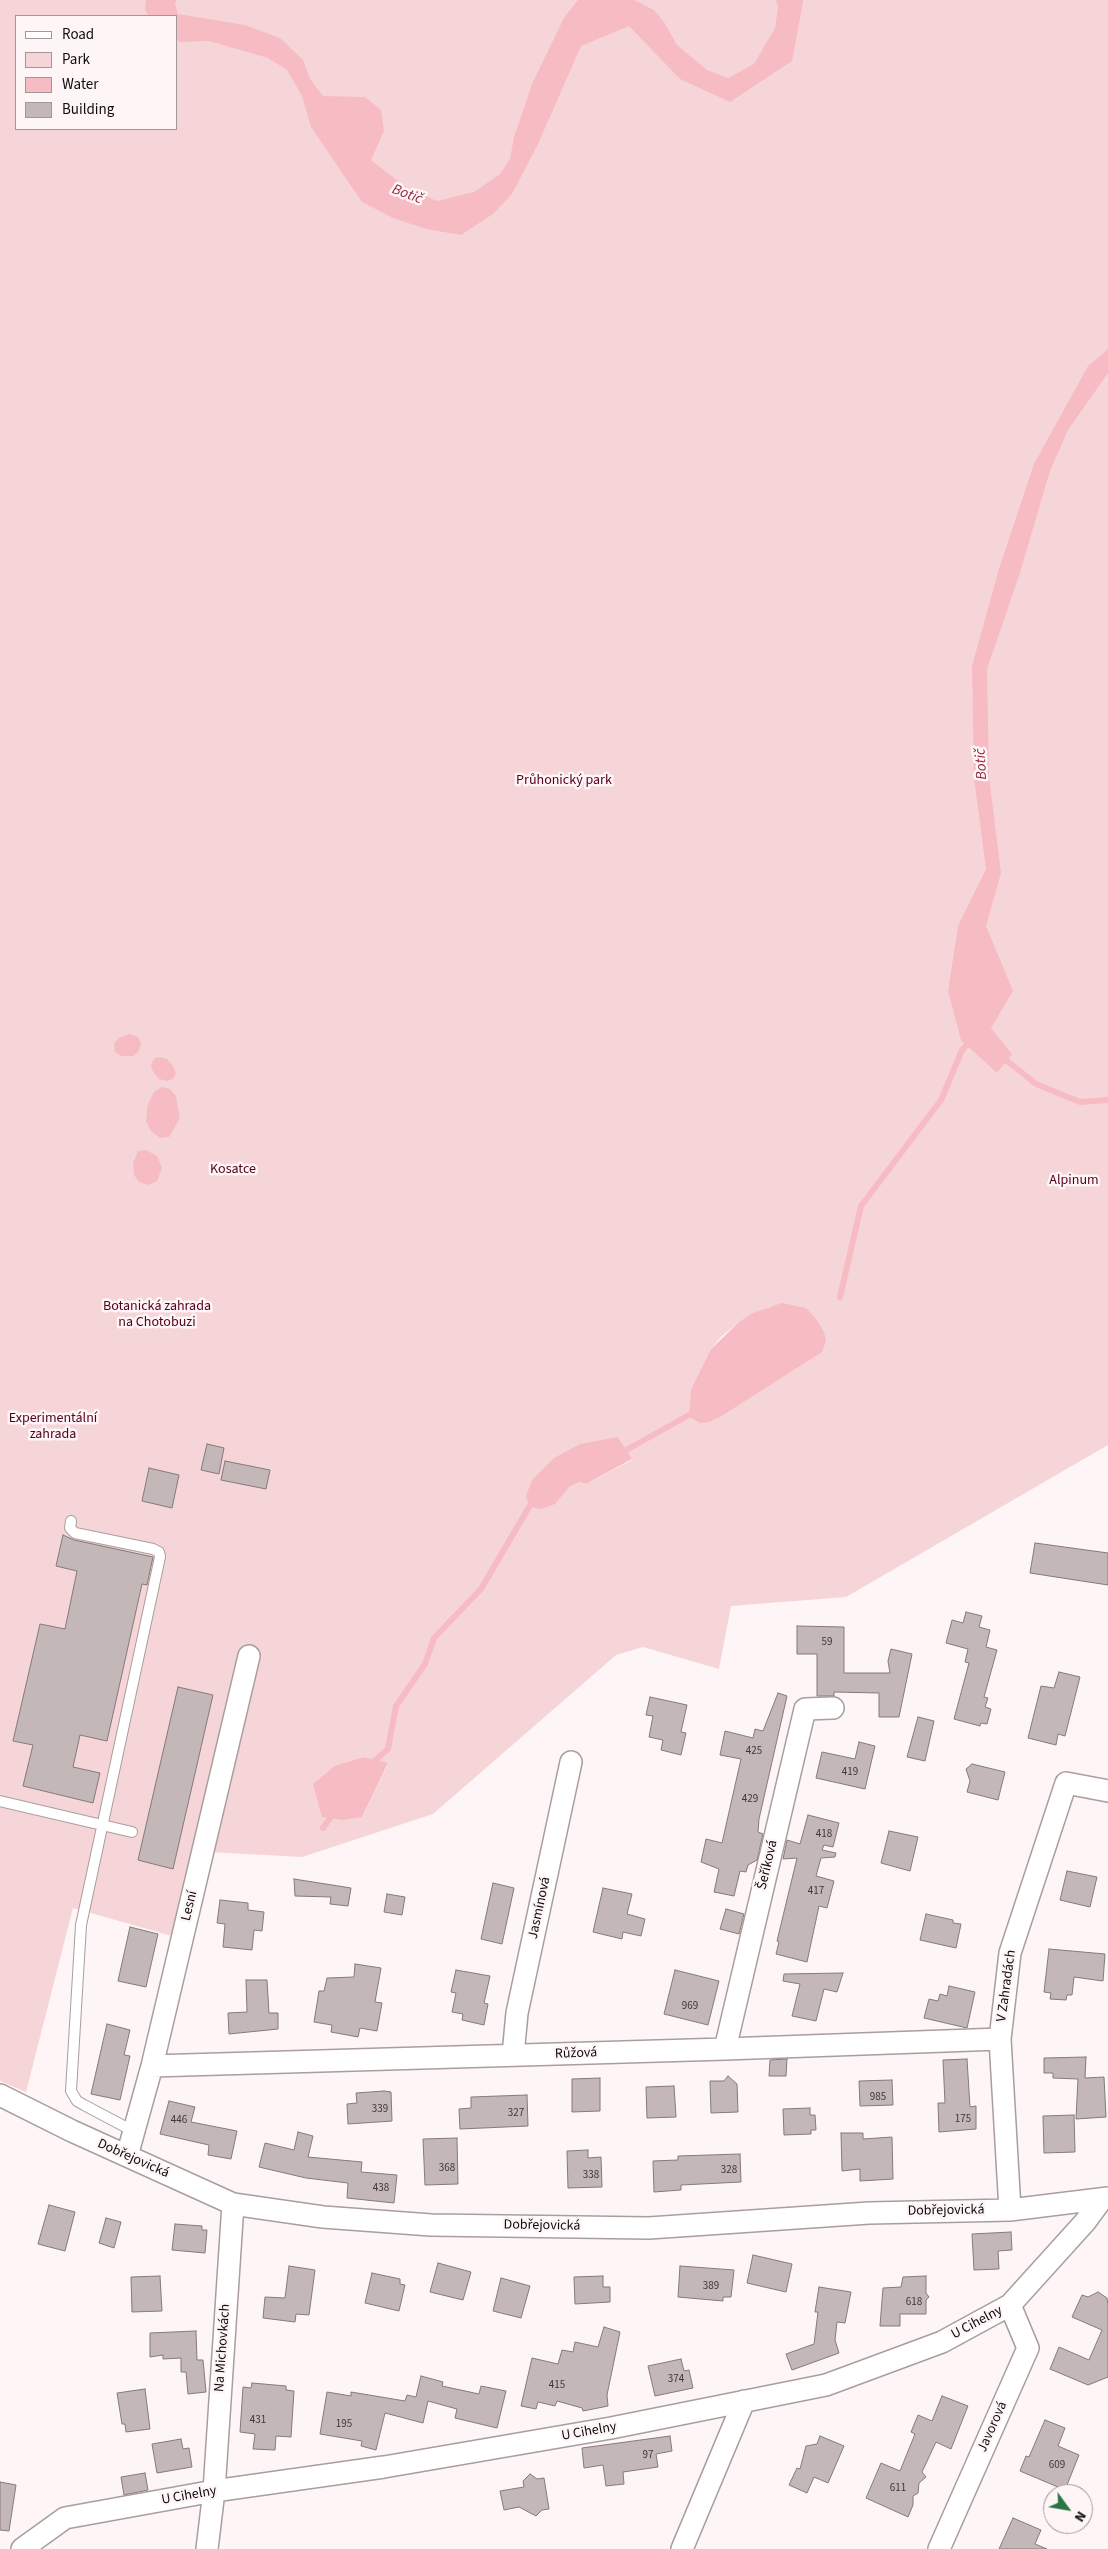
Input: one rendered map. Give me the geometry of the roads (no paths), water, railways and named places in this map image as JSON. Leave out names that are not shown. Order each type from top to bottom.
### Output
[{"type":"street","name":"Lesní","points":[[127,2156],[152,2066],[250,1656]]},
{"type":"street","name":"Šeříková","points":[[725,2049],[805,1709],[833,1708]]},
{"type":"street","name":"Jasmínová","points":[[513,2055],[517,2013],[571,1762]]},
{"type":"street","name":"V Zahradách","points":[[1010,2210],[1000,2039],[1010,1953],[1066,1783],[1108,1791]]},
{"type":"street","name":"Růžová","points":[[152,2066],[1000,2039]]},
{"type":"street","name":"Dobřejovická","points":[[0,2095],[233,2204],[322,2217],[431,2225],[649,2228],[868,2213],[1010,2210],[1105,2198]]},
{"type":"street","name":"U Cihelny","points":[[22,2549],[65,2518],[214,2491],[384,2467],[612,2428],[826,2385],[942,2342],[1010,2305],[1105,2198]]},
{"type":"street","name":"Na Michovkách","points":[[207,2549],[214,2491],[233,2204]]},
{"type":"street","name":"Javorová","points":[[940,2549],[1028,2348],[1010,2305]]},
{"type":"street","points":[[682,2549],[744,2401]]},
{"type":"lane","points":[[71,1521],[70,1528],[75,1533],[153,1549],[159,1552],[160,1557],[81,1925],[72,2091],[77,2100],[84,2106],[135,2132]]},
{"type":"lane","points":[[0,1802],[132,1832]]},
{"type":"water","points":[[146,0],[177,0],[175,4],[178,14],[245,25],[280,38],[303,60],[310,79],[323,96],[365,97],[381,110],[384,131],[371,160],[404,186],[437,201],[474,192],[500,174],[510,159],[514,137],[532,84],[564,18],[578,0],[634,0],[654,10],[664,22],[677,45],[707,70],[728,78],[754,64],[775,28],[778,7],[776,0],[803,0],[792,61],[730,102],[680,79],[629,26],[581,46],[538,144],[512,194],[493,214],[461,235],[426,229],[393,218],[362,202],[311,127],[302,96],[287,70],[268,58],[209,41],[180,42],[178,41],[178,15],[148,15],[145,10]]},
{"type":"water","points":[[1108,349],[1108,373],[1068,430],[1050,471],[1019,576],[987,669],[989,776],[1001,873],[986,926],[1013,991],[991,1028],[1012,1054],[997,1073],[961,1040],[948,991],[958,926],[986,869],[974,778],[972,666],[999,569],[1034,464],[1088,366]]},
{"type":"water","points":[[130,1034],[138,1037],[141,1043],[139,1051],[133,1056],[121,1056],[115,1052],[114,1043],[120,1037]]},
{"type":"water","points":[[155,1058],[167,1059],[173,1066],[176,1073],[173,1079],[167,1081],[159,1079],[152,1070],[151,1064]]},
{"type":"water","points":[[162,1087],[170,1089],[176,1096],[180,1118],[169,1137],[160,1138],[151,1131],[146,1121],[148,1104],[154,1092]]},
{"type":"water","points":[[146,1150],[157,1156],[162,1168],[157,1181],[148,1185],[139,1182],[134,1175],[133,1163],[138,1151]]},
{"type":"water","points":[[782,1303],[806,1308],[817,1320],[824,1332],[826,1341],[822,1352],[720,1417],[709,1422],[700,1423],[689,1417],[691,1389],[711,1349],[739,1322],[753,1313]]},
{"type":"water","points":[[618,1437],[632,1459],[586,1484],[580,1482],[569,1487],[555,1504],[541,1509],[529,1507],[526,1496],[532,1480],[554,1458],[580,1444]]},
{"type":"water","points":[[363,1757],[388,1763],[362,1817],[342,1820],[322,1817],[313,1784],[334,1766]]},
{"type":"waterway","points":[[840,1297],[861,1206],[941,1100],[962,1050],[971,1040]]},
{"type":"waterway","name":"Botič","points":[[1001,1056],[1036,1084],[1080,1102],[1108,1100]]},
{"type":"waterway","points":[[619,1454],[696,1411]]},
{"type":"waterway","points":[[370,1765],[388,1749],[396,1706],[425,1664],[434,1638],[481,1589],[529,1507],[534,1502]]},
{"type":"waterway","points":[[323,1828],[334,1812]]},
{"type":"park label","name":"Průhonický park","points":[[564,781]]},
{"type":"park label","name":"Kosatce","points":[[233,1170]]},
{"type":"park label","name":"Alpinum","points":[[1074,1181]]},
{"type":"park label","name":"Botanická zahrada na Chotobuzi","points":[[157,1315]]},
{"type":"park label","name":"Experimentální zahrada","points":[[53,1428]]}]
